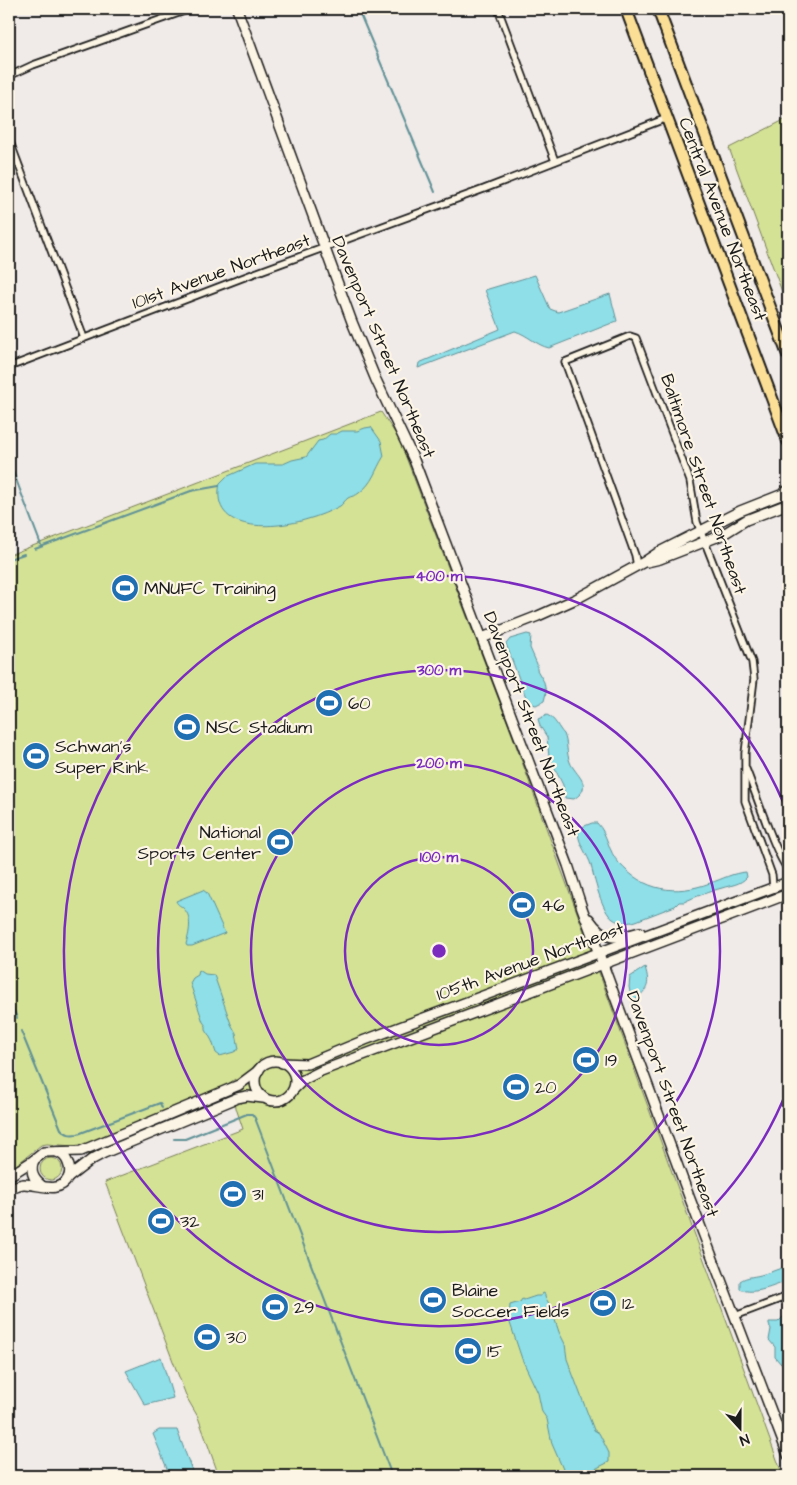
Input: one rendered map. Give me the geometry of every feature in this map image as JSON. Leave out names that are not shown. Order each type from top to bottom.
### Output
[{"type":"highway","name":"Central Avenue Northeast","points":[[626,9],[788,441]]},
{"type":"highway","name":"Central Avenue Northeast","points":[[658,9],[788,355]]},
{"type":"street","points":[[9,76],[33,65],[190,9]]},
{"type":"street","name":"Davenport Street Northeast","points":[[236,9],[364,352],[414,460],[482,638],[788,1456]]},
{"type":"street","points":[[498,9],[555,161]]},
{"type":"street","name":"101st Avenue Northeast","points":[[9,367],[667,118]]},
{"type":"street","points":[[9,138],[84,338]]},
{"type":"street","name":"Baltimore Street Northeast","points":[[641,564],[635,555],[565,362],[630,336],[636,338],[690,481],[696,517],[752,662],[754,679],[745,764],[745,801],[772,875],[773,888]]},
{"type":"street","points":[[482,638],[558,608],[641,564],[659,552],[740,511],[783,494],[788,490]]},
{"type":"street","points":[[641,564],[705,542],[722,535],[746,520],[788,504]]},
{"type":"street","name":"Baltimore Street Northeast","points":[[745,764],[784,866],[788,869]]},
{"type":"street","name":"105th Avenue Northeast","points":[[9,1176],[44,1152],[81,1151],[239,1085],[270,1062],[307,1064],[365,1040],[788,882]]},
{"type":"street","name":"105th Avenue Northeast","points":[[9,1189],[22,1184],[54,1188],[63,1184],[91,1160],[104,1153],[237,1098],[247,1096],[277,1102],[284,1100],[303,1080],[321,1071],[788,894]]},
{"type":"street","points":[[582,908],[598,931],[610,937],[619,938],[686,920]]},
{"type":"street","points":[[282,1063],[288,1066],[294,1076],[294,1089]]},
{"type":"street","points":[[259,1070],[255,1081],[256,1087],[263,1098]]},
{"type":"street","points":[[57,1152],[69,1164],[69,1177]]},
{"type":"street","points":[[34,1160],[32,1171],[36,1182],[40,1185]]},
{"type":"street","points":[[735,1316],[788,1296]]},
{"type":"green space","points":[[788,118],[788,308],[729,148]]},
{"type":"green space","name":"National Sports Center","points":[[381,412],[399,439],[510,729],[783,1476],[219,1476],[198,1417],[187,1398],[105,1182],[243,1129],[236,1108],[235,1095],[146,1130],[88,1156],[87,1154],[128,1134],[235,1092],[235,1079],[209,1098],[113,1136],[73,1146],[41,1145],[9,1171],[9,555]]},
{"type":"green space","points":[[51,1158],[59,1161],[62,1169],[59,1177],[51,1180],[43,1177],[40,1169],[43,1161]]},
{"type":"water","points":[[535,275],[550,309],[558,312],[610,294],[617,321],[549,348],[515,331],[418,368],[419,363],[500,329],[485,290]]},
{"type":"water","points":[[371,427],[381,441],[384,456],[368,485],[358,494],[348,498],[340,506],[312,518],[279,525],[263,526],[235,520],[225,512],[219,500],[220,483],[226,477],[255,464],[283,464],[306,457],[318,441],[323,440],[330,434],[342,431],[357,431]]},
{"type":"water","points":[[527,634],[531,635],[530,648],[537,664],[537,670],[544,682],[546,693],[544,701],[536,705],[529,703],[527,700],[506,644],[510,639]]},
{"type":"water","points":[[547,715],[555,721],[564,734],[570,762],[582,780],[583,789],[574,799],[565,798],[563,785],[549,757],[547,737],[538,719]]},
{"type":"water","points":[[597,823],[601,827],[615,859],[639,880],[650,885],[672,890],[685,889],[746,872],[747,877],[738,883],[684,902],[679,902],[675,906],[636,921],[618,922],[605,909],[590,861],[579,837],[578,833],[582,827]]},
{"type":"water","points":[[203,890],[207,893],[225,933],[192,946],[187,946],[190,926],[189,917],[176,901]]},
{"type":"water","points":[[645,967],[648,979],[646,988],[632,1002],[629,987],[630,977]]},
{"type":"water","points":[[199,970],[205,974],[214,975],[236,1033],[239,1049],[234,1052],[220,1056],[216,1053],[206,1030],[190,983],[198,975]]},
{"type":"water","points":[[788,1266],[788,1281],[758,1291],[740,1289],[740,1281],[743,1279]]},
{"type":"water","points":[[543,1293],[550,1305],[565,1344],[567,1359],[594,1430],[599,1433],[609,1453],[609,1462],[584,1476],[566,1476],[552,1444],[547,1419],[542,1412],[538,1393],[522,1359],[509,1320],[510,1305],[520,1302],[522,1299],[541,1296]]},
{"type":"water","points":[[784,1316],[788,1319],[788,1358],[783,1360],[781,1364],[775,1357],[775,1347],[769,1340],[771,1329],[769,1322],[778,1322]]},
{"type":"water","points":[[161,1357],[173,1398],[145,1405],[126,1371]]},
{"type":"water","points":[[159,1430],[177,1430],[194,1476],[170,1476],[153,1434]]},
{"type":"waterway","points":[[358,9],[435,192]]},
{"type":"waterway","points":[[9,461],[41,545]]},
{"type":"waterway","points":[[35,549],[191,491],[219,486]]},
{"type":"waterway","points":[[9,559],[24,554]]},
{"type":"waterway","points":[[9,998],[17,1018]]},
{"type":"waterway","points":[[21,1031],[61,1129],[67,1133],[78,1134],[160,1103],[162,1108]]},
{"type":"waterway","points":[[174,1139],[185,1139],[247,1114],[252,1114],[255,1118],[392,1476]]},
{"type":"place","name":"MNUFC Training","points":[[125,588]]},
{"type":"place","name":"60","points":[[329,703]]},
{"type":"place","name":"NSC Stadium","points":[[187,727]]},
{"type":"place","name":"Schwan's Super Rink","points":[[36,756]]},
{"type":"place","name":"National Sports Center","points":[[280,842]]},
{"type":"place","name":"46","points":[[522,905]]},
{"type":"place","name":"19","points":[[586,1060]]},
{"type":"place","name":"20","points":[[516,1087]]},
{"type":"place","name":"31","points":[[233,1194]]},
{"type":"place","name":"32","points":[[161,1221]]},
{"type":"place","name":"Blaine Soccer Fields","points":[[433,1300]]},
{"type":"place","name":"12","points":[[603,1303]]},
{"type":"place","name":"29","points":[[275,1307]]},
{"type":"place","name":"30","points":[[207,1337]]},
{"type":"place","name":"15","points":[[468,1351]]}]
